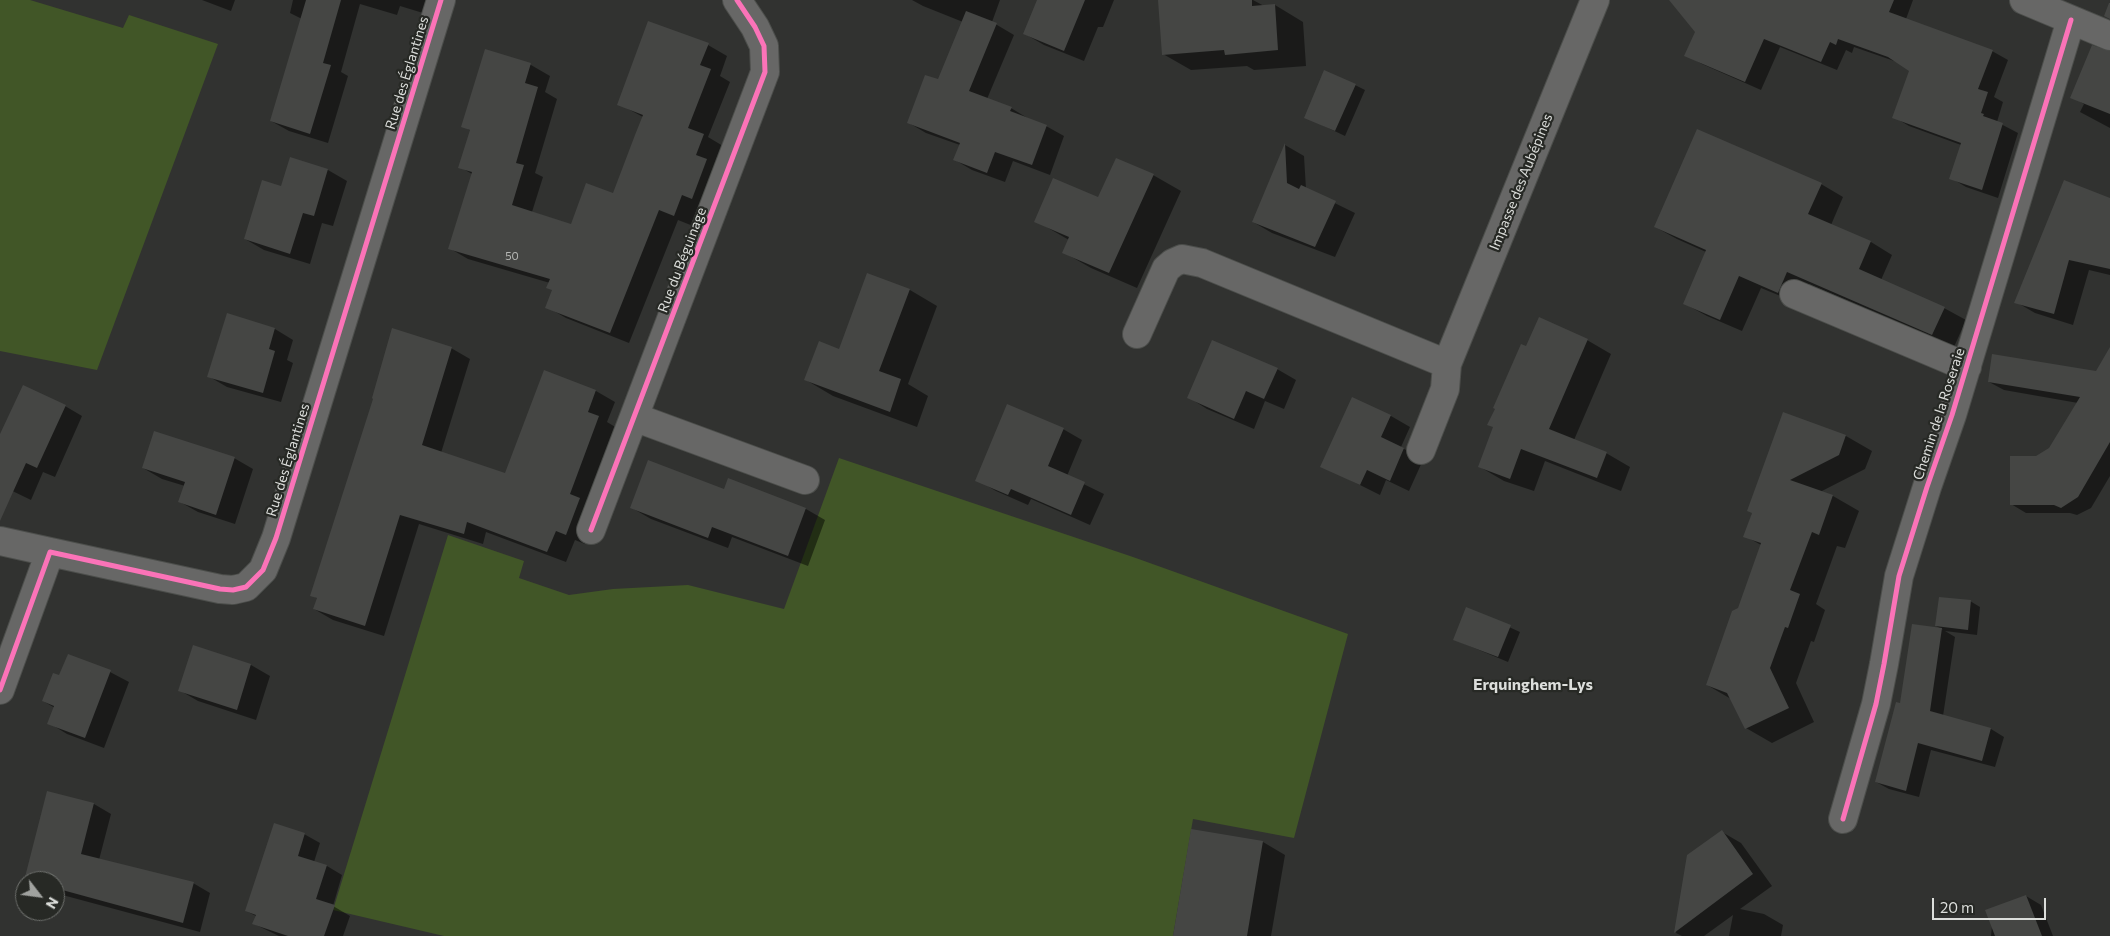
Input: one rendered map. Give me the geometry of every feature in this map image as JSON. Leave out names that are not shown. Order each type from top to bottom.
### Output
[{"type":"street","name":"Rue des Églantines","points":[[0,541],[220,590],[246,587],[263,570],[276,538],[440,0]]},
{"type":"street","name":"Rue du Béguinage","points":[[591,530],[765,72],[764,46],[755,27],[737,0]]},
{"type":"street","name":"Impasse des Aubépines","points":[[1422,450],[1446,389],[1447,364],[1595,0]]},
{"type":"street","points":[[2024,0],[2110,36]]},
{"type":"street","name":"Chemin de la Roseraie","points":[[1843,819],[1876,704],[1899,576],[1967,367],[2071,20]]},
{"type":"street","points":[[1137,334],[1166,269],[1182,259],[1191,260],[1447,364]]},
{"type":"street","points":[[1794,294],[1967,367]]},
{"type":"street","points":[[634,417],[804,480]]},
{"type":"street","points":[[0,690],[50,552]]},
{"type":"green space","points":[[0,0],[30,0],[123,28],[129,15],[218,44],[97,370],[0,351]]},
{"type":"green space","points":[[839,458],[1133,557],[1348,634],[1294,838],[1193,819],[1173,936],[444,936],[333,910],[448,535],[524,561],[519,578],[569,595],[613,589],[688,585],[784,609]]},
{"type":"building","points":[[306,0],[341,0],[323,63],[331,65],[310,134],[270,121]]},
{"type":"building","points":[[1037,0],[1085,0],[1064,51],[1023,34]]},
{"type":"building","points":[[1158,0],[1252,0],[1252,6],[1275,4],[1278,50],[1225,55],[1224,50],[1162,55]]},
{"type":"building","points":[[1669,0],[1894,0],[1889,12],[1993,50],[1978,89],[1988,92],[1981,113],[1984,114],[1983,116],[2003,123],[1982,190],[1949,179],[1961,143],[1892,118],[1909,71],[1888,57],[1838,39],[1836,45],[1830,42],[1821,62],[1764,39],[1745,82],[1684,56],[1695,32]]},
{"type":"building","points":[[2110,3],[2110,19],[2104,16]]},
{"type":"building","points":[[966,11],[997,23],[969,91],[1012,107],[1010,111],[1047,125],[1032,165],[995,152],[987,173],[953,160],[960,143],[907,123],[925,75],[938,79]]},
{"type":"building","points":[[648,21],[709,43],[700,65],[711,69],[688,128],[704,134],[696,155],[707,159],[692,199],[682,195],[674,216],[659,210],[610,333],[545,308],[552,290],[546,288],[550,279],[448,249],[472,172],[458,168],[470,130],[461,127],[485,49],[531,63],[525,83],[538,87],[516,163],[524,165],[512,205],[571,224],[586,183],[613,193],[643,115],[617,105]]},
{"type":"building","points":[[2092,45],[2110,51],[2110,114],[2070,98]]},
{"type":"building","points":[[1324,70],[1356,84],[1335,131],[1304,118]]},
{"type":"building","points":[[1697,129],[1822,183],[1808,214],[1871,241],[1859,269],[1945,307],[1932,335],[1787,272],[1778,293],[1739,276],[1720,320],[1683,304],[1706,250],[1654,227]]},
{"type":"building","points":[[1285,143],[1287,183],[1299,189],[1301,185],[1336,201],[1315,247],[1252,222]]},
{"type":"building","points":[[290,157],[328,169],[314,216],[303,213],[290,254],[244,239],[262,180],[281,186]]},
{"type":"building","points":[[1116,158],[1154,174],[1109,273],[1062,253],[1069,237],[1034,222],[1053,178],[1098,197]]},
{"type":"building","points":[[2064,180],[2110,198],[2110,269],[2069,260],[2054,314],[2014,303]]},
{"type":"building","points":[[867,273],[910,289],[879,371],[901,379],[890,412],[804,380],[819,341],[839,349]]},
{"type":"building","points":[[227,313],[275,328],[269,349],[275,351],[263,393],[207,377]]},
{"type":"building","points":[[1539,317],[1588,339],[1549,429],[1607,452],[1597,478],[1521,449],[1510,479],[1478,467],[1493,427],[1487,425],[1495,409],[1493,408],[1521,344],[1526,346]]},
{"type":"building","points":[[392,328],[452,347],[422,445],[505,473],[544,370],[596,390],[588,412],[599,416],[570,494],[580,498],[566,535],[556,531],[547,552],[467,522],[464,534],[400,515],[365,626],[313,609],[317,598],[310,596],[373,399]]},
{"type":"building","points":[[1212,340],[1278,368],[1264,399],[1246,391],[1234,419],[1187,398]]},
{"type":"building","points":[[2110,347],[2110,442],[2078,497],[2061,508],[2054,505],[2010,505],[2010,456],[2036,456],[2049,448],[2080,397],[1988,382],[1992,354],[2096,371]]},
{"type":"building","points":[[23,385],[66,405],[37,468],[26,463],[0,521],[0,434]]},
{"type":"building","points":[[1352,397],[1391,415],[1381,437],[1404,448],[1390,481],[1367,470],[1360,485],[1320,467]]},
{"type":"building","points":[[1007,404],[1064,428],[1048,466],[1085,482],[1071,515],[1011,489],[1008,495],[975,481]]},
{"type":"building","points":[[1783,412],[1846,435],[1839,455],[1790,480],[1833,495],[1819,535],[1812,532],[1790,590],[1800,594],[1788,628],[1785,627],[1770,668],[1789,708],[1745,729],[1727,693],[1706,685],[1732,611],[1738,608],[1761,543],[1743,537],[1752,513],[1747,511]]},
{"type":"building","points":[[154,431],[235,457],[216,515],[178,502],[185,482],[142,468]]},
{"type":"building","points":[[648,460],[724,489],[728,478],[806,508],[788,556],[712,527],[708,538],[630,508]]},
{"type":"building","points":[[1939,597],[1971,600],[1968,630],[1935,626]]},
{"type":"building","points":[[1466,607],[1511,625],[1498,657],[1453,640]]},
{"type":"building","points":[[1912,624],[1942,628],[1930,711],[1991,728],[1982,761],[1918,743],[1906,791],[1875,782],[1896,702],[1900,703]]},
{"type":"building","points":[[193,645],[251,664],[237,710],[178,691]]},
{"type":"building","points":[[68,654],[111,670],[85,738],[47,724],[54,706],[42,701],[53,673],[59,675]]},
{"type":"building","points":[[47,791],[94,803],[81,854],[194,882],[183,923],[65,891],[65,871],[27,871]]},
{"type":"building","points":[[274,823],[305,833],[298,856],[327,865],[316,899],[335,905],[324,936],[288,936],[252,924],[256,915],[245,911]]},
{"type":"building","points":[[1191,829],[1263,841],[1247,936],[1173,936]]},
{"type":"building","points":[[1722,830],[1753,874],[1674,933],[1687,855]]},
{"type":"building","points":[[2026,895],[2042,936],[1995,936],[1985,910]]},
{"type":"cycle path","points":[[0,690],[50,552],[220,589],[233,590],[246,587],[263,570],[276,538],[441,0]]},
{"type":"cycle path","points":[[591,530],[765,72],[764,46],[755,27],[737,0]]},
{"type":"cycle path","points":[[1843,819],[1876,704],[1899,576],[1952,415],[2071,20]]},
{"type":"district","name":"Erquinghem-Lys","points":[[1533,685]]}]
